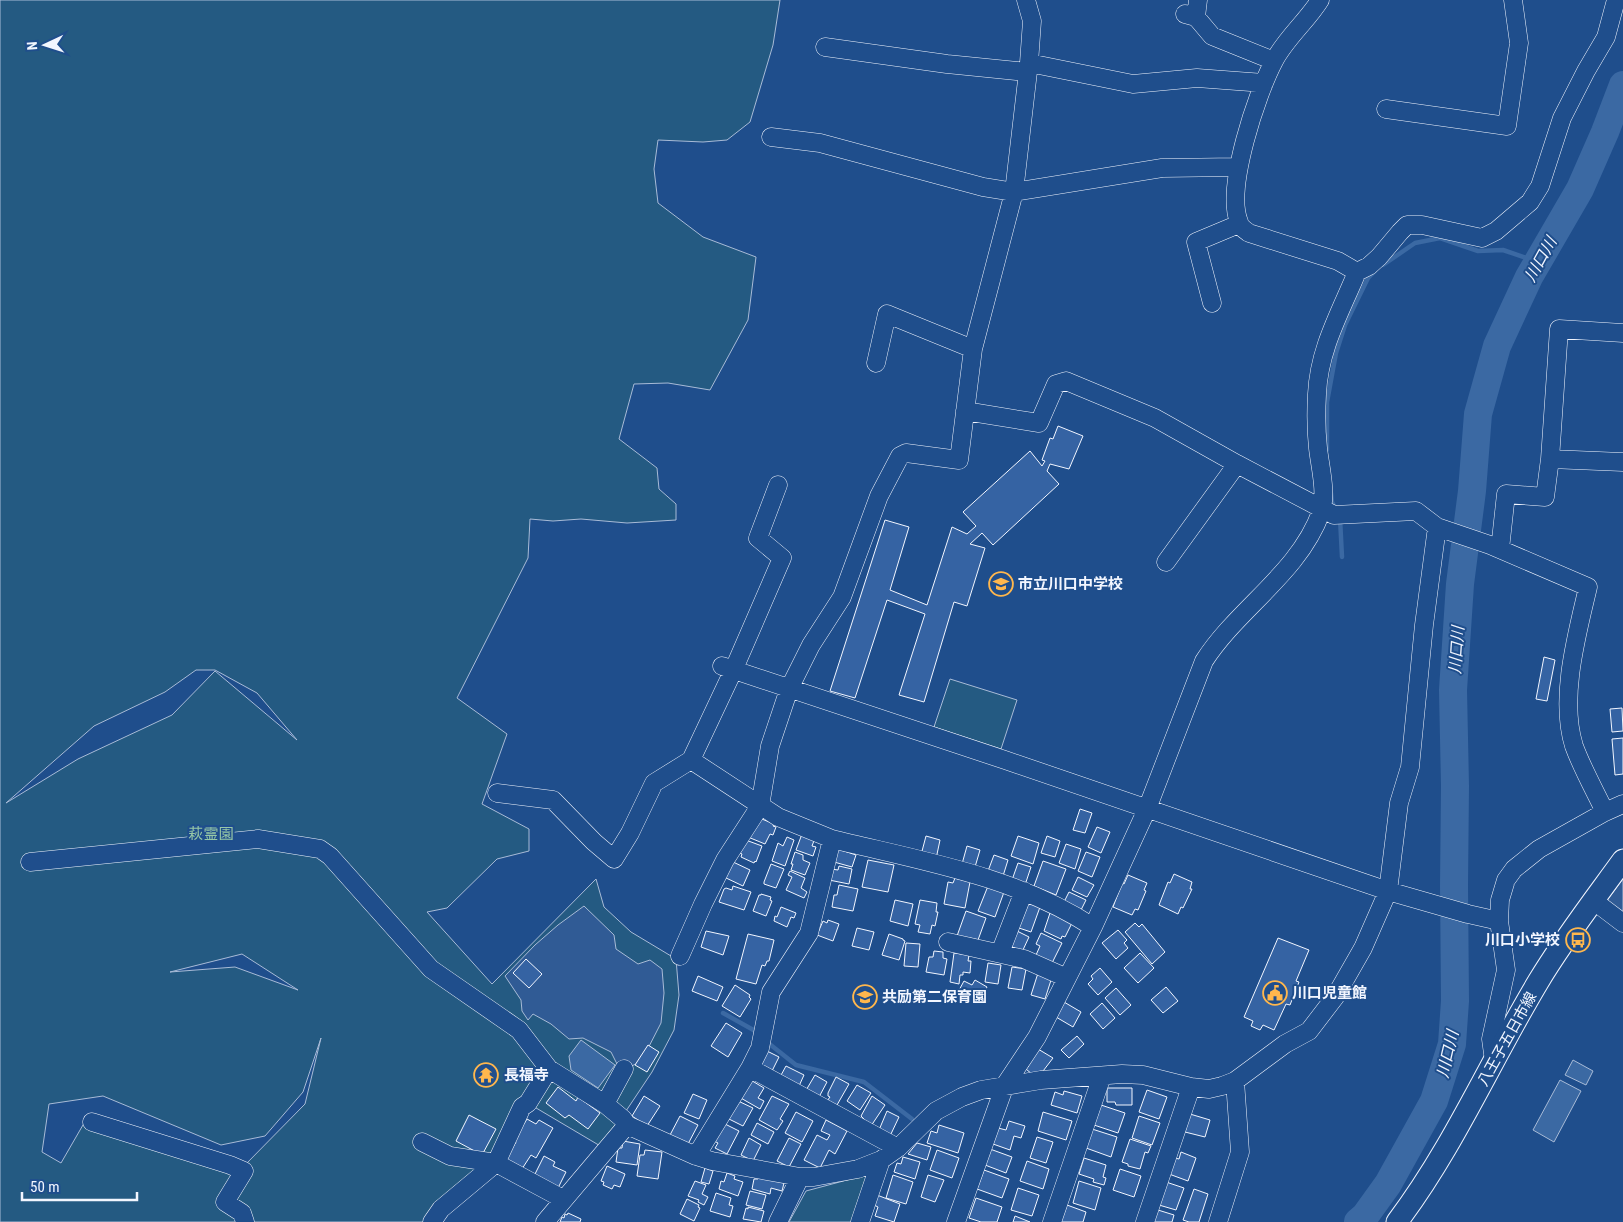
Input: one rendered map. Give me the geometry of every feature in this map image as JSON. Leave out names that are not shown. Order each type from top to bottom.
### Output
[{"type":"main road","name":"八王子五日市線","points":[[1397,1222],[1413,1202],[1446,1150],[1538,982],[1623,860]]},
{"type":"street","points":[[680,956],[725,860],[760,806],[770,746],[789,689],[811,645],[842,597],[879,496],[900,456],[906,453],[959,460],[973,349],[1014,192],[1032,21],[1026,0]]},
{"type":"street","points":[[1320,0],[1280,50],[1264,83],[1238,167],[1235,199],[1239,224],[1249,233],[1338,261],[1357,272]]},
{"type":"street","points":[[1386,109],[1507,126],[1519,43],[1514,0]]},
{"type":"street","points":[[1334,513],[1322,489],[1317,445],[1317,393],[1327,339],[1357,272],[1369,266],[1379,257],[1407,225],[1422,225],[1482,238],[1496,231],[1530,202],[1540,186],[1562,118],[1606,37],[1616,0]]},
{"type":"street","points":[[1193,10],[1212,36],[1274,61]]},
{"type":"street","points":[[825,47],[947,64],[1028,67],[1133,84],[1197,78],[1264,83]]},
{"type":"street","points":[[771,137],[820,143],[983,187],[1014,192],[1162,168],[1238,167]]},
{"type":"street","points":[[1212,303],[1196,242],[1239,224]]},
{"type":"street","points":[[876,363],[887,314],[973,349]]},
{"type":"street","points":[[1495,547],[1506,494],[1545,497],[1550,459],[1559,328],[1623,333]]},
{"type":"street","points":[[965,411],[1039,423],[1056,384],[1066,381],[1155,418],[1237,464],[1334,513],[1416,511],[1440,528],[1495,547],[1588,587],[1572,654],[1568,714],[1574,746],[1605,812]]},
{"type":"street","points":[[1550,459],[1623,462]]},
{"type":"street","points":[[1166,562],[1237,464]]},
{"type":"street","points":[[497,793],[553,800],[594,842],[614,859],[630,833],[654,783],[691,760],[727,669],[782,558],[758,538],[778,486]]},
{"type":"street","points":[[956,1222],[1004,1086],[1037,1037],[1093,927],[1147,809],[1204,661],[1218,642],[1297,555],[1314,528],[1334,513]]},
{"type":"street","points":[[30,862],[258,839],[320,849],[330,856],[431,969],[518,1030],[549,1069],[605,1104],[623,1118],[627,1125],[712,1162],[800,1178],[858,1169],[881,1160],[898,1148],[936,1111],[962,1097],[981,1090],[1004,1086],[1056,1079],[1122,1074],[1143,1075],[1191,1087],[1209,1089],[1222,1086],[1235,1081],[1285,1044],[1309,1031],[1335,997],[1363,948],[1388,891],[1398,803],[1410,767],[1424,625],[1440,528]]},
{"type":"street","points":[[727,669],[1388,891],[1499,921]]},
{"type":"street","points":[[691,760],[778,817],[832,838],[987,877],[1069,911],[1093,927]]},
{"type":"street","points":[[1494,1061],[1491,1038],[1506,970],[1499,921],[1500,900],[1506,880],[1514,869],[1540,849],[1605,812],[1623,804]]},
{"type":"street","points":[[696,1156],[750,1068],[760,1048],[771,992],[809,933],[832,838]]},
{"type":"street","points":[[1000,953],[1024,891]]},
{"type":"street","points":[[1594,901],[1623,923]]},
{"type":"street","points":[[948,942],[1024,959],[1067,978]]},
{"type":"street","points":[[750,1068],[898,1148]]},
{"type":"street","points":[[432,1222],[441,1209],[496,1163],[522,1107],[528,1103],[549,1069]]},
{"type":"street","points":[[605,1104],[624,1069]]},
{"type":"street","points":[[1052,1222],[1102,1076]]},
{"type":"street","points":[[1218,1222],[1240,1152],[1235,1081]]},
{"type":"street","points":[[1145,1222],[1191,1087]]},
{"type":"street","points":[[92,1122],[244,1171],[225,1202],[242,1213],[245,1222]]},
{"type":"street","points":[[545,1222],[627,1125]]},
{"type":"street","points":[[422,1142],[450,1156],[496,1163],[563,1199]]},
{"type":"street","points":[[860,1222],[881,1160]]},
{"type":"street","points":[[778,1222],[800,1178]]},
{"type":"green space","name":"萩霊園","points":[[0,0],[780,0],[773,45],[750,122],[727,140],[703,142],[658,140],[654,169],[658,203],[703,237],[756,257],[748,320],[710,390],[668,383],[634,384],[619,439],[657,468],[659,489],[676,504],[676,520],[627,523],[581,519],[553,521],[530,519],[528,558],[457,698],[507,734],[482,804],[529,829],[529,851],[497,859],[447,908],[427,912],[492,984],[596,879],[604,907],[631,932],[676,959],[679,995],[674,1030],[652,1072],[602,1147],[526,1102],[492,1164],[427,1222],[0,1222]],"holes":[[[196,670],[215,670],[257,693],[297,740],[215,671],[172,715],[78,759],[6,803],[94,726],[165,692]],[[242,954],[298,990],[235,967],[170,972]],[[321,1038],[305,1104],[244,1166],[87,1118],[61,1163],[42,1152],[49,1104],[103,1096],[221,1145],[265,1136],[303,1092]]]},
{"type":"green space","points":[[950,679],[1017,700],[1001,749],[934,727]]},
{"type":"green space","points":[[878,1167],[860,1222],[789,1222],[806,1191],[862,1176]]},
{"type":"shaded area","points":[[1623,879],[1623,915],[1605,903]]},
{"type":"shaded area","points":[[584,906],[614,935],[616,949],[638,964],[650,960],[662,969],[664,993],[661,1023],[641,1062],[624,1069],[618,1066],[611,1052],[583,1038],[569,1039],[551,1024],[533,1014],[528,1020],[522,1011],[521,1000],[505,976],[535,945]]},
{"type":"shaded area","points":[[581,1040],[615,1065],[598,1088],[571,1070],[569,1056]]},
{"type":"shaded area","points":[[1573,1060],[1593,1071],[1586,1085],[1565,1075]]},
{"type":"shaded area","points":[[1560,1080],[1581,1091],[1554,1142],[1533,1130]]},
{"type":"building","points":[[1058,426],[1083,436],[1069,469],[1050,464],[1047,471],[1059,484],[993,545],[982,533],[970,544],[985,548],[967,606],[954,602],[924,702],[899,695],[925,614],[887,600],[855,698],[830,691],[885,520],[909,527],[890,590],[927,605],[952,527],[967,534],[976,526],[963,512],[1030,451],[1042,466],[1045,461],[1042,460],[1050,438],[1053,439]]},
{"type":"building","points":[[1544,657],[1555,660],[1547,701],[1536,699]]},
{"type":"building","points":[[1622,708],[1623,731],[1612,732],[1610,709]]},
{"type":"building","points":[[1623,738],[1623,774],[1615,775],[1612,739]]},
{"type":"building","points":[[1080,809],[1092,813],[1085,833],[1073,830]]},
{"type":"building","points":[[757,817],[774,824],[773,826],[776,827],[773,835],[770,834],[765,844],[748,837]]},
{"type":"building","points":[[1097,827],[1110,832],[1101,853],[1088,847]]},
{"type":"building","points":[[802,834],[815,838],[812,846],[816,847],[813,856],[796,850]]},
{"type":"building","points":[[926,836],[940,840],[936,859],[921,855]]},
{"type":"building","points":[[1018,836],[1039,843],[1033,864],[1011,856]]},
{"type":"building","points":[[1047,836],[1060,841],[1055,857],[1041,853]]},
{"type":"building","points":[[787,837],[794,840],[785,866],[772,861],[778,843],[783,846]]},
{"type":"building","points":[[743,839],[762,846],[756,862],[754,863],[741,857],[742,854],[738,852]]},
{"type":"building","points":[[1066,844],[1081,849],[1075,869],[1059,863]]},
{"type":"building","points":[[967,846],[980,850],[975,867],[962,864]]},
{"type":"building","points":[[838,849],[856,855],[852,867],[834,862]]},
{"type":"building","points":[[795,852],[803,855],[803,860],[810,863],[805,875],[791,870]]},
{"type":"building","points":[[1086,852],[1100,857],[1092,877],[1078,871]]},
{"type":"building","points":[[994,855],[1008,860],[1003,876],[988,871]]},
{"type":"building","points":[[868,860],[894,865],[888,892],[862,887]]},
{"type":"building","points":[[731,861],[750,870],[743,886],[724,877]]},
{"type":"building","points":[[1043,861],[1066,869],[1056,895],[1034,886]]},
{"type":"building","points":[[1018,863],[1031,867],[1025,885],[1012,880]]},
{"type":"building","points":[[771,864],[784,869],[776,888],[764,884]]},
{"type":"building","points":[[839,866],[852,869],[849,884],[829,880],[831,869],[838,870]]},
{"type":"building","points":[[790,871],[805,878],[801,888],[807,892],[804,898],[786,890],[792,877],[788,875]]},
{"type":"building","points":[[1174,874],[1192,882],[1190,889],[1192,889],[1178,914],[1159,905],[1168,882],[1170,883]]},
{"type":"building","points":[[1128,875],[1147,883],[1144,890],[1146,891],[1138,910],[1135,909],[1132,915],[1113,907],[1122,883],[1124,884]]},
{"type":"building","points":[[1078,877],[1094,885],[1087,897],[1072,890]]},
{"type":"building","points":[[955,878],[970,882],[965,908],[944,904],[948,882],[953,883]]},
{"type":"building","points":[[839,885],[858,889],[853,911],[832,907],[834,895],[837,895]]},
{"type":"building","points":[[733,886],[751,892],[744,910],[719,902],[724,889],[732,890]]},
{"type":"building","points":[[988,886],[1004,892],[995,917],[978,911]]},
{"type":"building","points":[[1069,892],[1086,900],[1080,912],[1063,904]]},
{"type":"building","points":[[761,894],[771,897],[770,900],[772,901],[766,916],[753,911]]},
{"type":"building","points":[[895,900],[913,904],[908,926],[890,921]]},
{"type":"building","points":[[920,900],[937,903],[936,912],[938,912],[935,926],[932,925],[930,934],[918,932],[920,925],[915,924]]},
{"type":"building","points":[[1025,902],[1040,907],[1031,932],[1013,926]]},
{"type":"building","points":[[781,907],[796,913],[794,918],[791,917],[787,927],[774,921]]},
{"type":"building","points":[[966,911],[986,918],[978,940],[970,938],[969,940],[957,936]]},
{"type":"building","points":[[1050,913],[1072,923],[1065,937],[1062,936],[1061,939],[1044,931]]},
{"type":"building","points":[[828,920],[839,924],[833,941],[817,935],[823,921],[827,923]]},
{"type":"building","points":[[1135,923],[1139,927],[1142,924],[1165,952],[1152,964],[1125,932]]},
{"type":"building","points":[[857,928],[874,932],[869,950],[852,946]]},
{"type":"building","points":[[1118,930],[1127,940],[1124,943],[1128,948],[1116,959],[1102,943]]},
{"type":"building","points":[[706,931],[729,936],[723,955],[701,947]]},
{"type":"building","points":[[1017,931],[1029,937],[1022,952],[1005,943]]},
{"type":"building","points":[[1041,933],[1062,943],[1052,963],[1036,955],[1040,946],[1036,944]]},
{"type":"building","points":[[748,934],[774,940],[769,961],[767,961],[765,966],[762,965],[756,984],[736,979]]},
{"type":"building","points":[[889,934],[905,941],[899,960],[882,955]]},
{"type":"building","name":"川口児童館","points":[[1278,938],[1309,950],[1296,981],[1299,982],[1290,1005],[1286,1004],[1274,1030],[1263,1025],[1260,1030],[1251,1026],[1253,1021],[1244,1017]]},
{"type":"building","points":[[906,943],[920,944],[918,967],[904,966]]},
{"type":"building","points":[[934,951],[943,952],[943,958],[947,959],[944,975],[926,972],[929,957],[933,957]]},
{"type":"building","points":[[954,953],[969,955],[968,961],[971,961],[970,973],[963,972],[963,975],[960,975],[959,984],[950,982]]},
{"type":"building","points":[[1140,953],[1154,968],[1138,983],[1124,968]]},
{"type":"building","points":[[526,959],[542,974],[529,988],[513,973]]},
{"type":"building","points":[[988,963],[1001,965],[998,984],[985,982]]},
{"type":"building","points":[[1012,967],[1026,969],[1022,990],[1008,988]]},
{"type":"building","points":[[1100,968],[1112,982],[1098,995],[1088,984],[1093,979],[1091,976]]},
{"type":"building","points":[[1038,973],[1052,977],[1045,999],[1031,995]]},
{"type":"building","points":[[698,976],[723,987],[717,1001],[692,991]]},
{"type":"building","points":[[975,980],[987,987],[981,999],[972,994],[970,998],[958,992],[964,981],[972,985]]},
{"type":"building","points":[[735,985],[750,995],[751,999],[740,1017],[722,1006]]},
{"type":"building","points":[[1166,987],[1178,1001],[1163,1013],[1151,1000]]},
{"type":"building","points":[[1116,988],[1131,1005],[1120,1015],[1105,998]]},
{"type":"building","points":[[1064,1002],[1081,1012],[1073,1027],[1056,1017]]},
{"type":"building","points":[[1102,1003],[1115,1018],[1103,1029],[1090,1014]]},
{"type":"building","points":[[726,1023],[742,1033],[728,1057],[711,1046]]},
{"type":"building","points":[[1077,1036],[1084,1044],[1069,1058],[1061,1050]]},
{"type":"building","points":[[648,1045],[659,1052],[647,1072],[635,1065]]},
{"type":"building","points":[[1038,1049],[1053,1058],[1040,1075],[1033,1075],[1026,1069],[1029,1066],[1026,1064]]},
{"type":"building","points":[[765,1050],[779,1057],[771,1073],[757,1066]]},
{"type":"building","points":[[786,1066],[804,1075],[799,1086],[780,1077]]},
{"type":"building","points":[[815,1075],[827,1082],[819,1097],[805,1092]]},
{"type":"building","points":[[836,1077],[849,1084],[837,1105],[827,1101],[830,1097],[828,1093]]},
{"type":"building","points":[[749,1079],[764,1088],[758,1098],[764,1101],[760,1109],[739,1097]]},
{"type":"building","points":[[857,1085],[871,1093],[860,1110],[847,1101]]},
{"type":"building","points":[[558,1087],[576,1101],[578,1097],[600,1113],[588,1129],[569,1115],[565,1118],[546,1103]]},
{"type":"building","points":[[1107,1088],[1132,1088],[1132,1105],[1116,1105],[1115,1102],[1107,1102]]},
{"type":"building","points":[[1147,1090],[1167,1097],[1159,1119],[1139,1112]]},
{"type":"building","points":[[1064,1091],[1082,1096],[1077,1113],[1051,1105],[1055,1092],[1063,1095]]},
{"type":"building","points":[[693,1094],[707,1100],[699,1119],[684,1113]]},
{"type":"building","points":[[644,1096],[660,1106],[647,1126],[632,1116]]},
{"type":"building","points":[[772,1096],[789,1104],[780,1119],[783,1121],[777,1130],[759,1120]]},
{"type":"building","points":[[872,1096],[885,1105],[871,1126],[861,1116]]},
{"type":"building","points":[[736,1100],[753,1108],[743,1126],[727,1118]]},
{"type":"building","points":[[1101,1105],[1125,1113],[1118,1133],[1094,1125]]},
{"type":"building","points":[[887,1111],[899,1117],[890,1136],[879,1130]]},
{"type":"building","points":[[796,1112],[813,1121],[802,1142],[785,1133]]},
{"type":"building","points":[[1043,1112],[1072,1121],[1066,1140],[1038,1131]]},
{"type":"building","points":[[1190,1114],[1210,1120],[1205,1137],[1185,1132]]},
{"type":"building","points":[[469,1115],[496,1129],[482,1155],[456,1141]]},
{"type":"building","points":[[680,1116],[698,1125],[688,1144],[670,1135]]},
{"type":"building","points":[[1139,1116],[1160,1123],[1152,1145],[1132,1138]]},
{"type":"building","points":[[527,1119],[536,1124],[539,1120],[553,1128],[536,1158],[531,1155],[520,1172],[504,1162],[516,1142],[511,1139]]},
{"type":"building","points":[[826,1120],[847,1131],[835,1154],[829,1150],[820,1168],[804,1160],[817,1135],[827,1140],[830,1135],[821,1131]]},
{"type":"building","points":[[1009,1121],[1025,1126],[1021,1138],[1014,1136],[1010,1150],[993,1144],[998,1128],[1006,1130]]},
{"type":"building","points":[[723,1123],[739,1131],[727,1154],[715,1148],[718,1143],[714,1141]]},
{"type":"building","points":[[757,1123],[774,1132],[768,1144],[751,1135]]},
{"type":"building","points":[[939,1125],[964,1133],[958,1153],[927,1143],[931,1131],[937,1133]]},
{"type":"building","points":[[1092,1129],[1117,1137],[1111,1157],[1086,1148]]},
{"type":"building","points":[[1037,1137],[1053,1142],[1046,1163],[1030,1158]]},
{"type":"building","points":[[749,1138],[761,1145],[753,1161],[741,1155]]},
{"type":"building","points":[[789,1138],[801,1144],[789,1167],[777,1161]]},
{"type":"building","points":[[1130,1139],[1151,1146],[1148,1153],[1145,1152],[1140,1169],[1128,1166],[1128,1164],[1122,1162]]},
{"type":"building","points":[[623,1141],[640,1144],[637,1165],[616,1162],[618,1148],[622,1148]]},
{"type":"building","points":[[917,1143],[931,1147],[927,1160],[908,1154]]},
{"type":"building","points":[[990,1149],[1012,1157],[1006,1173],[985,1165]]},
{"type":"building","points":[[645,1150],[662,1152],[658,1179],[637,1176],[640,1155],[644,1155]]},
{"type":"building","points":[[937,1150],[959,1158],[952,1178],[930,1170]]},
{"type":"building","points":[[1181,1152],[1196,1158],[1188,1181],[1169,1174],[1175,1158],[1179,1159]]},
{"type":"building","points":[[544,1156],[555,1162],[553,1166],[566,1172],[557,1190],[533,1178]]},
{"type":"building","points":[[903,1157],[920,1162],[915,1179],[894,1172],[897,1163],[901,1164]]},
{"type":"building","points":[[1084,1158],[1106,1165],[1103,1177],[1106,1178],[1104,1185],[1093,1182],[1094,1179],[1079,1174]]},
{"type":"building","points":[[1027,1161],[1049,1169],[1043,1189],[1020,1181]]},
{"type":"building","points":[[607,1166],[625,1174],[620,1187],[614,1185],[612,1189],[603,1185],[604,1182],[601,1181]]},
{"type":"building","points":[[705,1168],[713,1171],[709,1184],[701,1182]]},
{"type":"building","points":[[1120,1169],[1141,1176],[1134,1197],[1113,1190]]},
{"type":"building","points":[[984,1170],[1009,1179],[1002,1198],[977,1189]]},
{"type":"building","points":[[727,1173],[735,1176],[734,1179],[743,1182],[738,1196],[719,1189],[721,1181],[724,1182]]},
{"type":"building","points":[[893,1175],[913,1182],[906,1204],[886,1198]]},
{"type":"building","points":[[928,1175],[944,1180],[935,1202],[921,1197]]},
{"type":"building","points":[[759,1177],[784,1183],[782,1191],[771,1188],[770,1194],[752,1189],[754,1179]]},
{"type":"building","points":[[695,1181],[706,1185],[702,1194],[708,1197],[704,1205],[698,1202],[699,1200],[688,1196]]},
{"type":"building","points":[[1079,1181],[1101,1188],[1095,1210],[1073,1203]]},
{"type":"building","points":[[1166,1182],[1184,1188],[1176,1210],[1159,1205]]},
{"type":"building","points":[[1018,1188],[1039,1195],[1032,1216],[1011,1210]]},
{"type":"building","points":[[1194,1189],[1208,1194],[1199,1222],[1189,1222],[1183,1220]]},
{"type":"building","points":[[750,1191],[766,1195],[762,1209],[746,1205]]},
{"type":"building","points":[[716,1193],[731,1198],[729,1205],[733,1206],[730,1217],[710,1211]]},
{"type":"building","points":[[877,1195],[900,1204],[894,1222],[875,1216],[878,1207],[874,1205]]},
{"type":"building","points":[[976,1198],[1002,1207],[997,1222],[981,1222],[969,1218]]},
{"type":"building","points":[[687,1199],[699,1205],[698,1207],[700,1208],[694,1221],[680,1214]]},
{"type":"building","points":[[1067,1205],[1086,1212],[1083,1222],[1061,1222]]},
{"type":"building","points":[[748,1207],[764,1211],[761,1222],[743,1219]]},
{"type":"building","points":[[1158,1210],[1174,1215],[1172,1222],[1153,1222]]},
{"type":"building","points":[[568,1213],[581,1219],[580,1222],[560,1222],[562,1217],[564,1218],[565,1214],[567,1215]]},
{"type":"building","points":[[1015,1216],[1030,1222],[1013,1222]]},
{"type":"waterway","name":"川口川","points":[[1358,1222],[1365,1216],[1388,1184],[1434,1101],[1452,1044],[1455,1001],[1453,690],[1460,584],[1472,491],[1478,414],[1497,346],[1529,277],[1580,189],[1623,85]]},
{"type":"waterway","points":[[1383,265],[1415,243],[1440,238],[1478,251],[1503,250],[1538,262]]},
{"type":"waterway","points":[[1327,450],[1327,402],[1336,353],[1345,325],[1368,278],[1375,271]]},
{"type":"waterway","points":[[1331,493],[1332,502],[1336,509]]},
{"type":"waterway","points":[[1340,518],[1342,557]]},
{"type":"waterway","points":[[723,1013],[757,1032]]},
{"type":"waterway","points":[[767,1042],[796,1065],[864,1082],[912,1119]]},
{"type":"place","name":"市立川口中学校","points":[[1001,584]]},
{"type":"place","name":"川口小学校","points":[[1578,940]]},
{"type":"place","name":"川口児童館","points":[[1275,993]]},
{"type":"place","name":"共励第二保育園","points":[[865,997]]},
{"type":"place","name":"長福寺","points":[[486,1075]]}]
